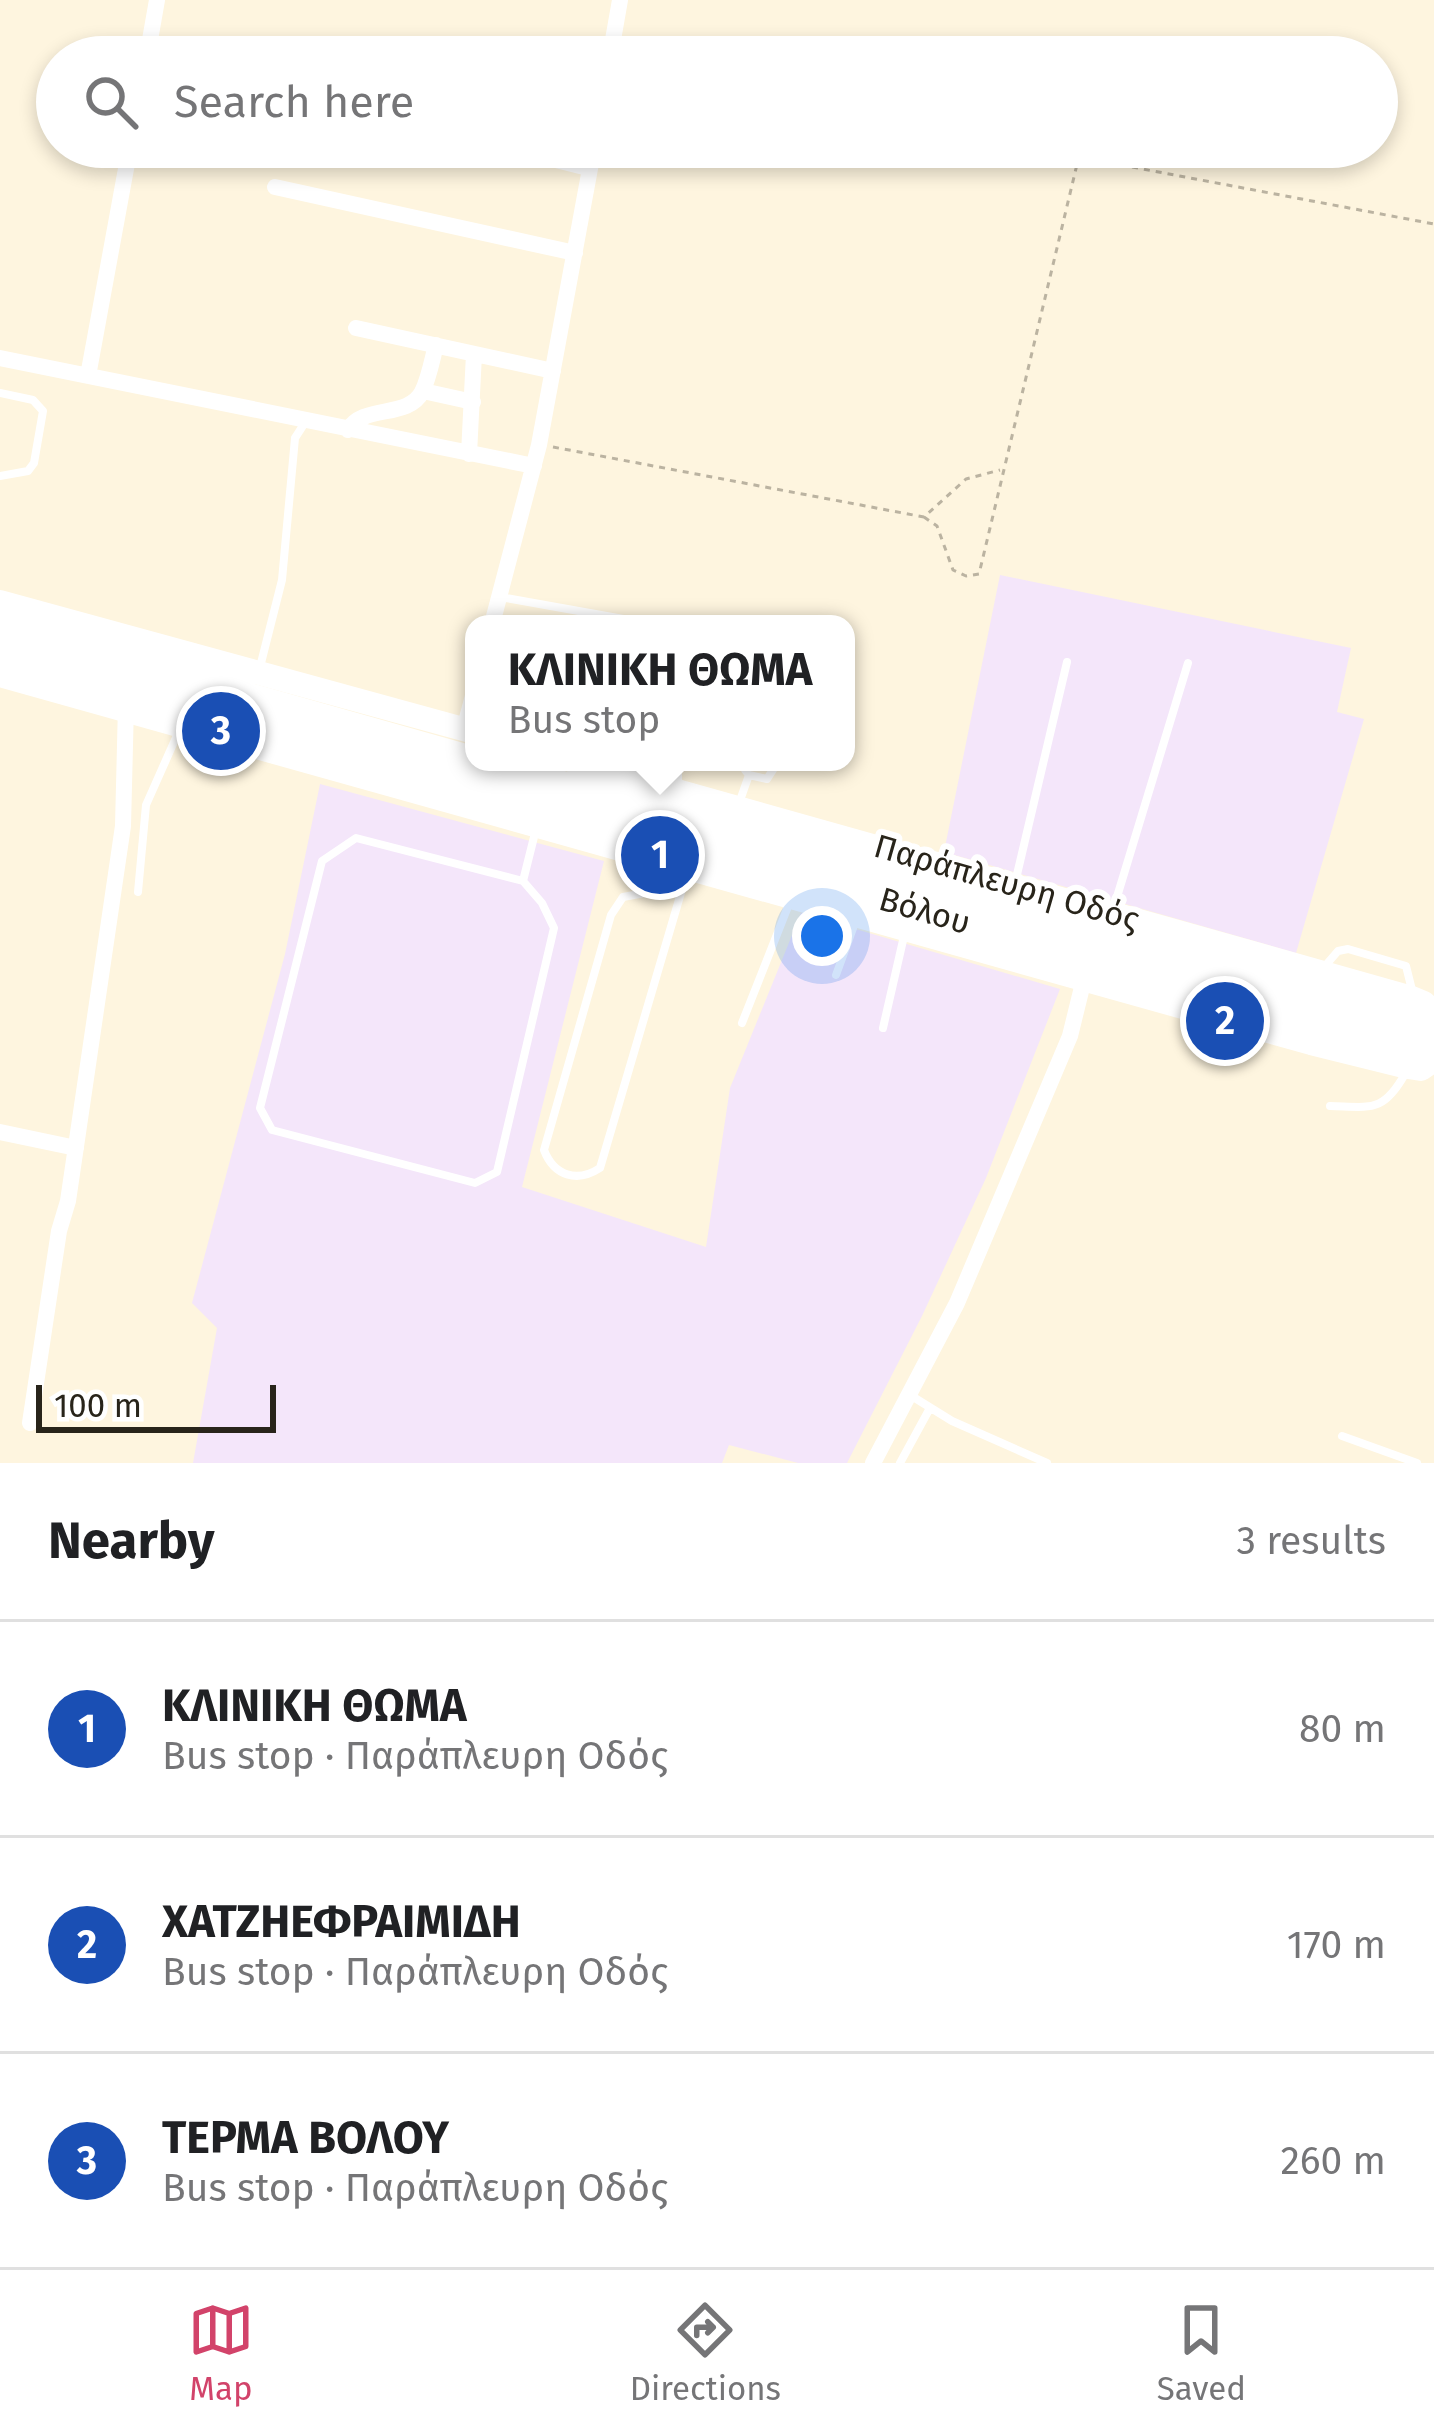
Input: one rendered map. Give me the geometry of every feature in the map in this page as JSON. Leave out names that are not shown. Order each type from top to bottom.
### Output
[{"type":"main road","name":"Βόλου","points":[[0,626],[129,675],[1426,1064]]},
{"type":"main road","name":"Βόλου","points":[[0,652],[129,675],[465,758]]},
{"type":"main road","name":"Βόλου","points":[[514,771],[1434,1027]]},
{"type":"street","points":[[150,36],[157,0]]},
{"type":"street","points":[[614,36],[620,0]]},
{"type":"street","points":[[88,376],[126,168]]},
{"type":"street","points":[[494,615],[539,446],[591,168]]},
{"type":"street","points":[[275,187],[574,253]]},
{"type":"street","points":[[356,328],[553,371]]},
{"type":"street","points":[[347,430],[354,420],[410,404],[423,391],[436,345]]},
{"type":"street","points":[[469,454],[474,354]]},
{"type":"street","points":[[0,358],[533,466]]},
{"type":"street","points":[[423,391],[473,402]]},
{"type":"street","points":[[0,602],[129,675],[180,724],[650,857],[686,877],[791,897],[1084,979],[1426,1064]]},
{"type":"street","points":[[0,675],[258,674],[465,730]]},
{"type":"street","points":[[30,1423],[123,826],[129,675]]},
{"type":"street","name":"Παράπλευρη Οδός","points":[[620,771],[679,792],[1412,998],[1434,1015]]},
{"type":"street","points":[[873,1463],[957,1304],[1070,1036],[1084,979]]},
{"type":"street","points":[[0,1132],[76,1148]]},
{"type":"lane","points":[[574,168],[590,172]]},
{"type":"lane","points":[[0,393],[33,400],[43,411],[34,463],[28,471],[0,477]]},
{"type":"lane","points":[[258,674],[282,580],[295,438],[306,422]]},
{"type":"lane","points":[[499,597],[601,615]]},
{"type":"lane","points":[[1015,885],[1067,662]]},
{"type":"lane","points":[[1112,911],[1188,663]]},
{"type":"lane","points":[[139,892],[146,805],[180,724]]},
{"type":"lane","points":[[678,771],[679,792]]},
{"type":"lane","points":[[746,771],[767,779],[772,771]]},
{"type":"lane","points":[[738,808],[748,775]]},
{"type":"lane","points":[[523,881],[537,825]]},
{"type":"lane","points":[[356,838],[523,881],[542,903],[554,928],[497,1172],[476,1183],[272,1130],[260,1108],[322,861],[356,838]]},
{"type":"lane","points":[[650,857],[670,888]]},
{"type":"lane","points":[[686,877],[600,1168],[581,1177],[567,1176],[550,1164],[544,1150],[611,915],[623,896],[670,888],[686,877]]},
{"type":"lane","points":[[742,1023],[791,897]]},
{"type":"lane","points":[[836,975],[857,916]]},
{"type":"lane","points":[[883,1028],[906,929]]},
{"type":"lane","points":[[1330,1106],[1383,1103],[1426,1064]]},
{"type":"lane","points":[[910,1395],[1047,1463]]},
{"type":"lane","points":[[900,1463],[930,1408]]},
{"type":"lane","points":[[1342,1436],[1417,1463]]},
{"type":"path","points":[[539,446],[923,517],[941,533],[953,569],[966,576],[979,574],[1076,168]]},
{"type":"path","points":[[1137,168],[1434,224]]},
{"type":"path","points":[[923,517],[965,478],[1002,470]]},
{"type":"shaded area","points":[[1000,575],[1351,648],[1337,712],[1364,719],[1296,953],[944,852]]},
{"type":"shaded area","points":[[320,784],[604,861],[522,1187],[706,1247],[730,1088],[801,913],[1060,989],[986,1178],[847,1463],[798,1463],[729,1445],[722,1463],[193,1463],[217,1328],[192,1303],[285,954]]},
{"type":"place","name":"ΤΕΡΜΑ ΒΟΛΟΥ","points":[[221,731]]},
{"type":"place","name":"ΚΛΙΝΙΚΗ ΘΩΜΑ","points":[[660,855]]},
{"type":"place","name":"ΧΑΤΖΗΕΦΡΑΙΜΙΔΗ","points":[[1225,1021]]}]
